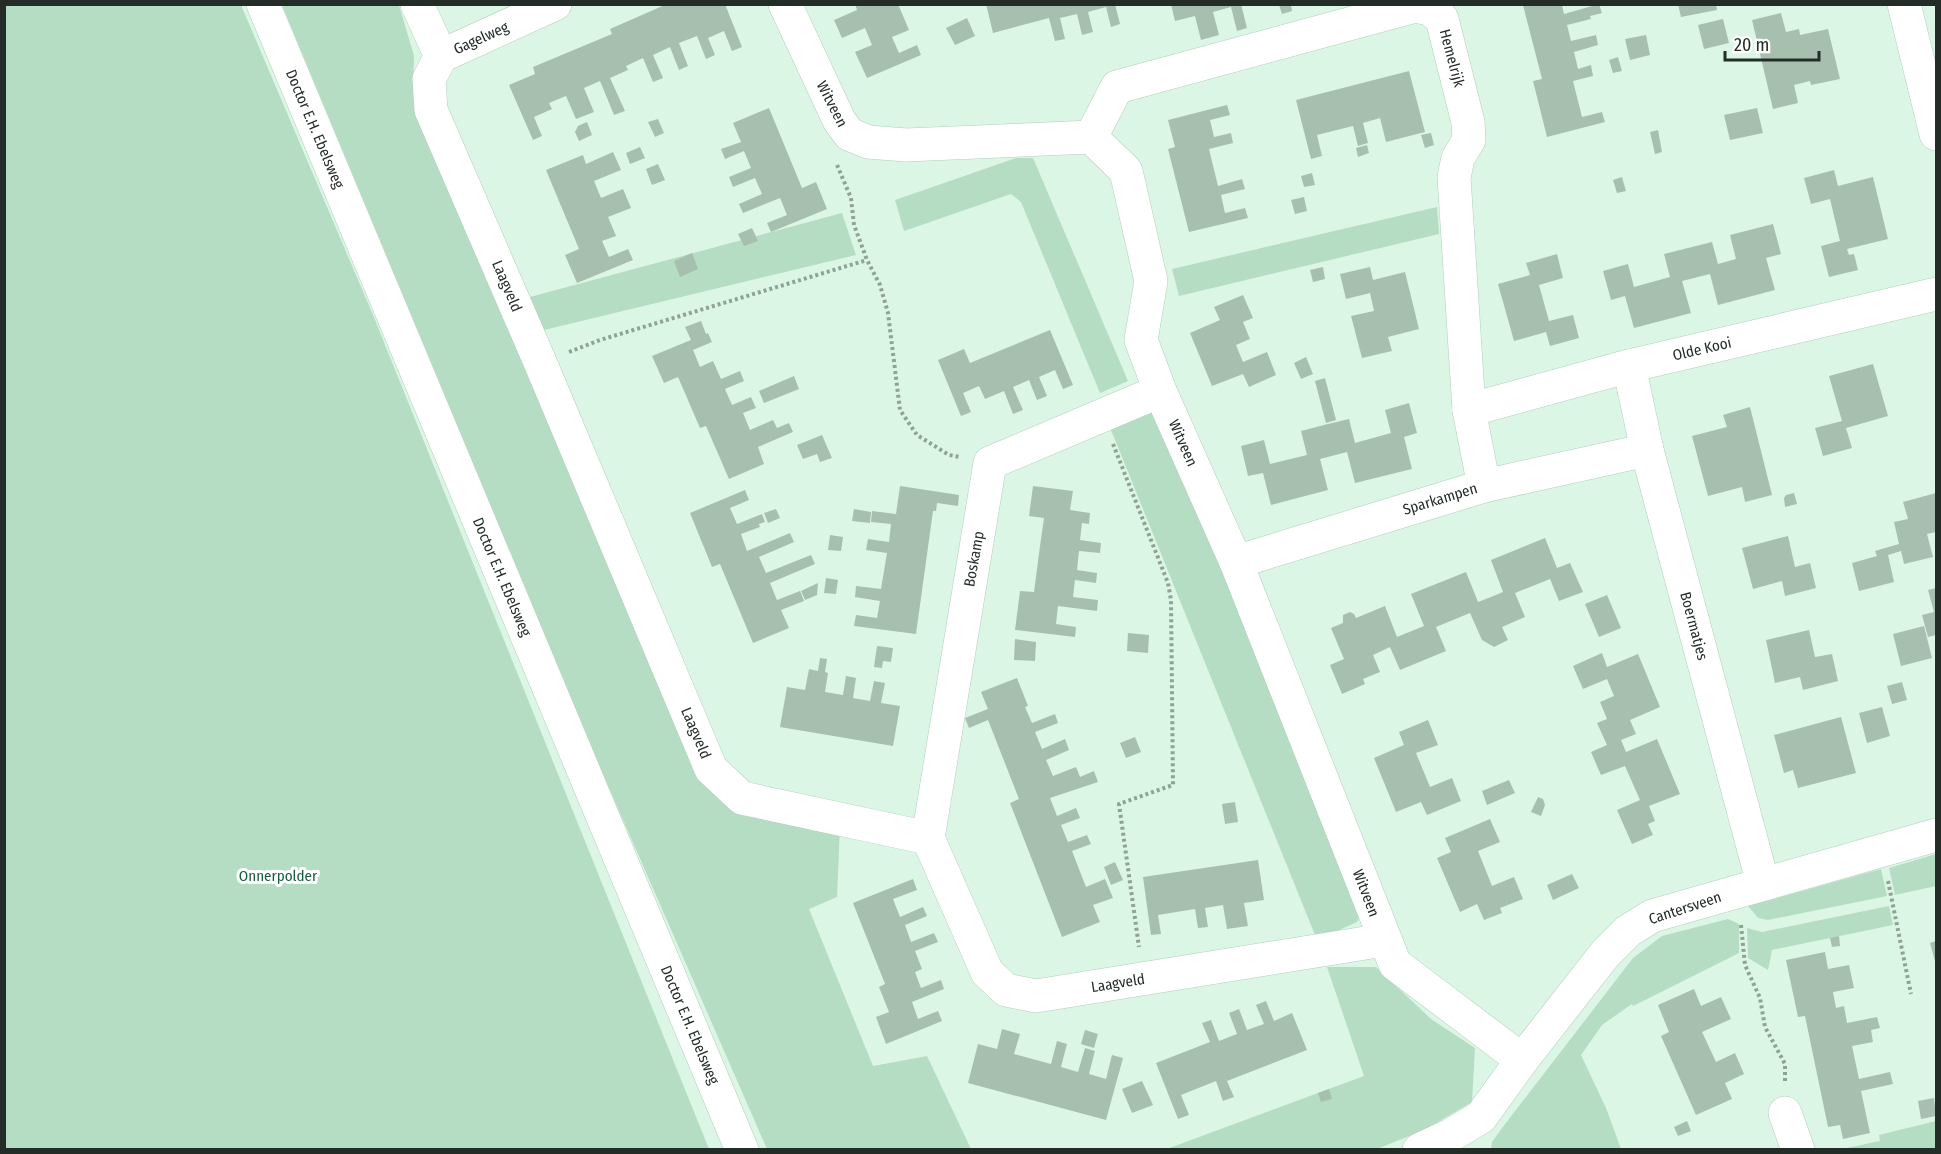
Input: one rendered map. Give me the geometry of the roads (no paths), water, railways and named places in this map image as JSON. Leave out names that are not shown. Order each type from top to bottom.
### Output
[{"type":"street","name":"Doctor E.H. Ebelsweg","points":[[263,4],[742,1149]]},
{"type":"street","points":[[417,4],[441,56]]},
{"type":"street","name":"Gagelweg","points":[[441,56],[555,4]]},
{"type":"street","name":"Witveen","points":[[785,4],[839,120],[849,134],[868,142],[906,145],[1091,136],[1126,171],[1152,281],[1140,340],[1160,392],[1236,562],[1327,789],[1384,940],[1395,964],[1522,1060]]},
{"type":"street","points":[[1904,4],[1936,134]]},
{"type":"street","name":"Hemelrijk","points":[[1091,136],[1117,87],[1415,6],[1430,9],[1442,19],[1468,122],[1469,140],[1458,158],[1454,177],[1469,410],[1484,486]]},
{"type":"street","name":"Laagveld","points":[[441,56],[429,79],[431,110],[540,362],[711,770],[742,798],[928,837],[987,972],[1006,990],[1036,996],[1384,940]]},
{"type":"street","name":"Olde Kooi","points":[[1469,410],[1629,366],[1936,294]]},
{"type":"street","name":"Boermatjes","points":[[1629,366],[1749,888]]},
{"type":"street","name":"Boskamp","points":[[928,837],[990,463],[1160,392]]},
{"type":"street","name":"Sparkampen","points":[[1236,562],[1484,486],[1647,450]]},
{"type":"street","name":"Cantersveen","points":[[1419,1149],[1454,1142],[1481,1117],[1522,1060],[1605,954],[1628,931],[1652,916],[1936,835]]},
{"type":"street","points":[[1785,1113],[1798,1149]]},
{"type":"park label","name":"Onnerpolder","points":[[278,876]]}]
